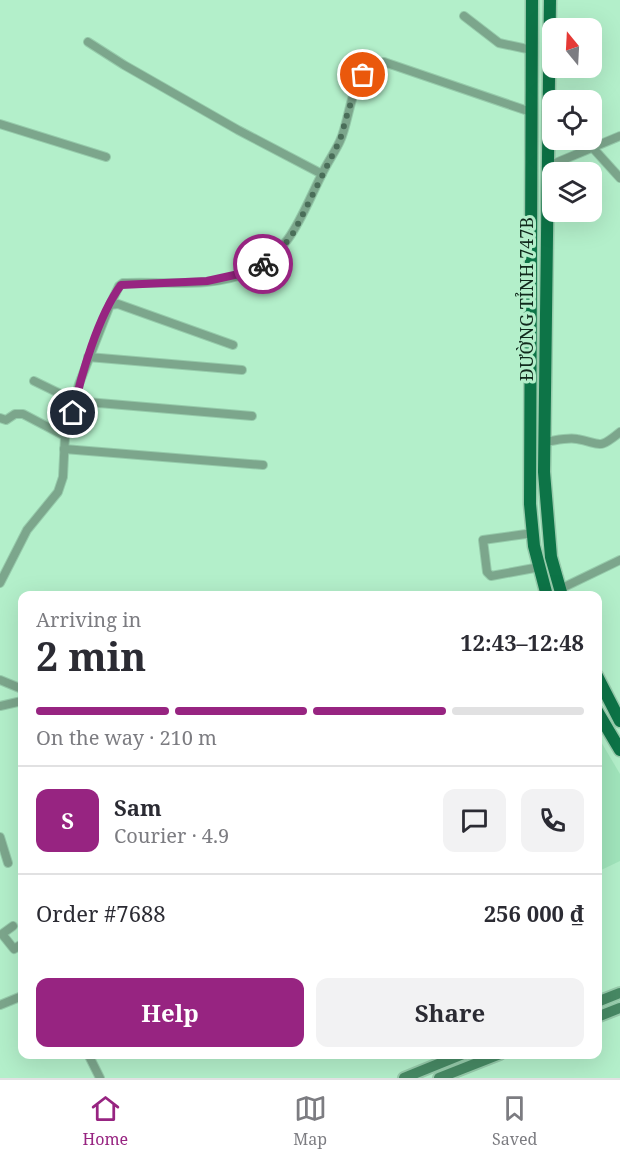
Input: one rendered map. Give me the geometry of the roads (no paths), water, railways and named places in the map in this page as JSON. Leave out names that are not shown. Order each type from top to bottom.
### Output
[{"type":"main road","name":"ĐƯỜNG TỈNH 747B","points":[[532,0],[530,504],[533,533],[546,591]]},
{"type":"main road","name":"ĐƯỜNG TỈNH 747B","points":[[546,162],[550,0]]},
{"type":"main road","name":"ĐƯỜNG TỈNH 747B","points":[[546,222],[544,442],[550,547],[561,591]]},
{"type":"main road","points":[[531,277],[545,278]]},
{"type":"main road","points":[[602,686],[620,721]]},
{"type":"main road","points":[[602,719],[620,750]]},
{"type":"main road","points":[[602,1000],[620,993]]},
{"type":"main road","points":[[602,1015],[620,1008]]},
{"type":"main road","points":[[404,1078],[451,1059]]},
{"type":"main road","points":[[439,1078],[487,1059]]},
{"type":"street","points":[[464,16],[499,42],[532,50]]},
{"type":"street","points":[[88,42],[238,130],[322,174]]},
{"type":"street","points":[[0,583],[27,530],[58,492],[63,477],[65,436],[88,357],[110,305],[123,283],[193,283],[222,279],[248,272],[267,262],[294,232],[340,140],[360,80],[367,71],[379,63],[384,62],[531,111]]},
{"type":"street","points":[[0,124],[106,157]]},
{"type":"street","points":[[602,143],[620,136]]},
{"type":"street","points":[[558,162],[585,150]]},
{"type":"street","points":[[595,150],[620,178]]},
{"type":"street","points":[[110,305],[118,304],[233,345]]},
{"type":"street","points":[[88,357],[242,370]]},
{"type":"street","points":[[34,381],[75,401],[252,416]]},
{"type":"street","points":[[0,418],[6,420],[15,414],[22,414],[65,436]]},
{"type":"street","points":[[544,442],[577,439],[595,446],[601,445],[620,432]]},
{"type":"street","points":[[64,449],[263,465]]},
{"type":"street","points":[[533,533],[483,540],[487,572],[491,576],[540,567]]},
{"type":"street","points":[[563,591],[620,560]]},
{"type":"street","points":[[0,680],[18,687]]},
{"type":"street","points":[[0,706],[18,702]]},
{"type":"street","points":[[0,837],[8,863]]},
{"type":"street","points":[[13,926],[2,934],[14,949],[18,946]]},
{"type":"street","points":[[0,1005],[18,998]]},
{"type":"street","points":[[90,1059],[100,1078]]}]
